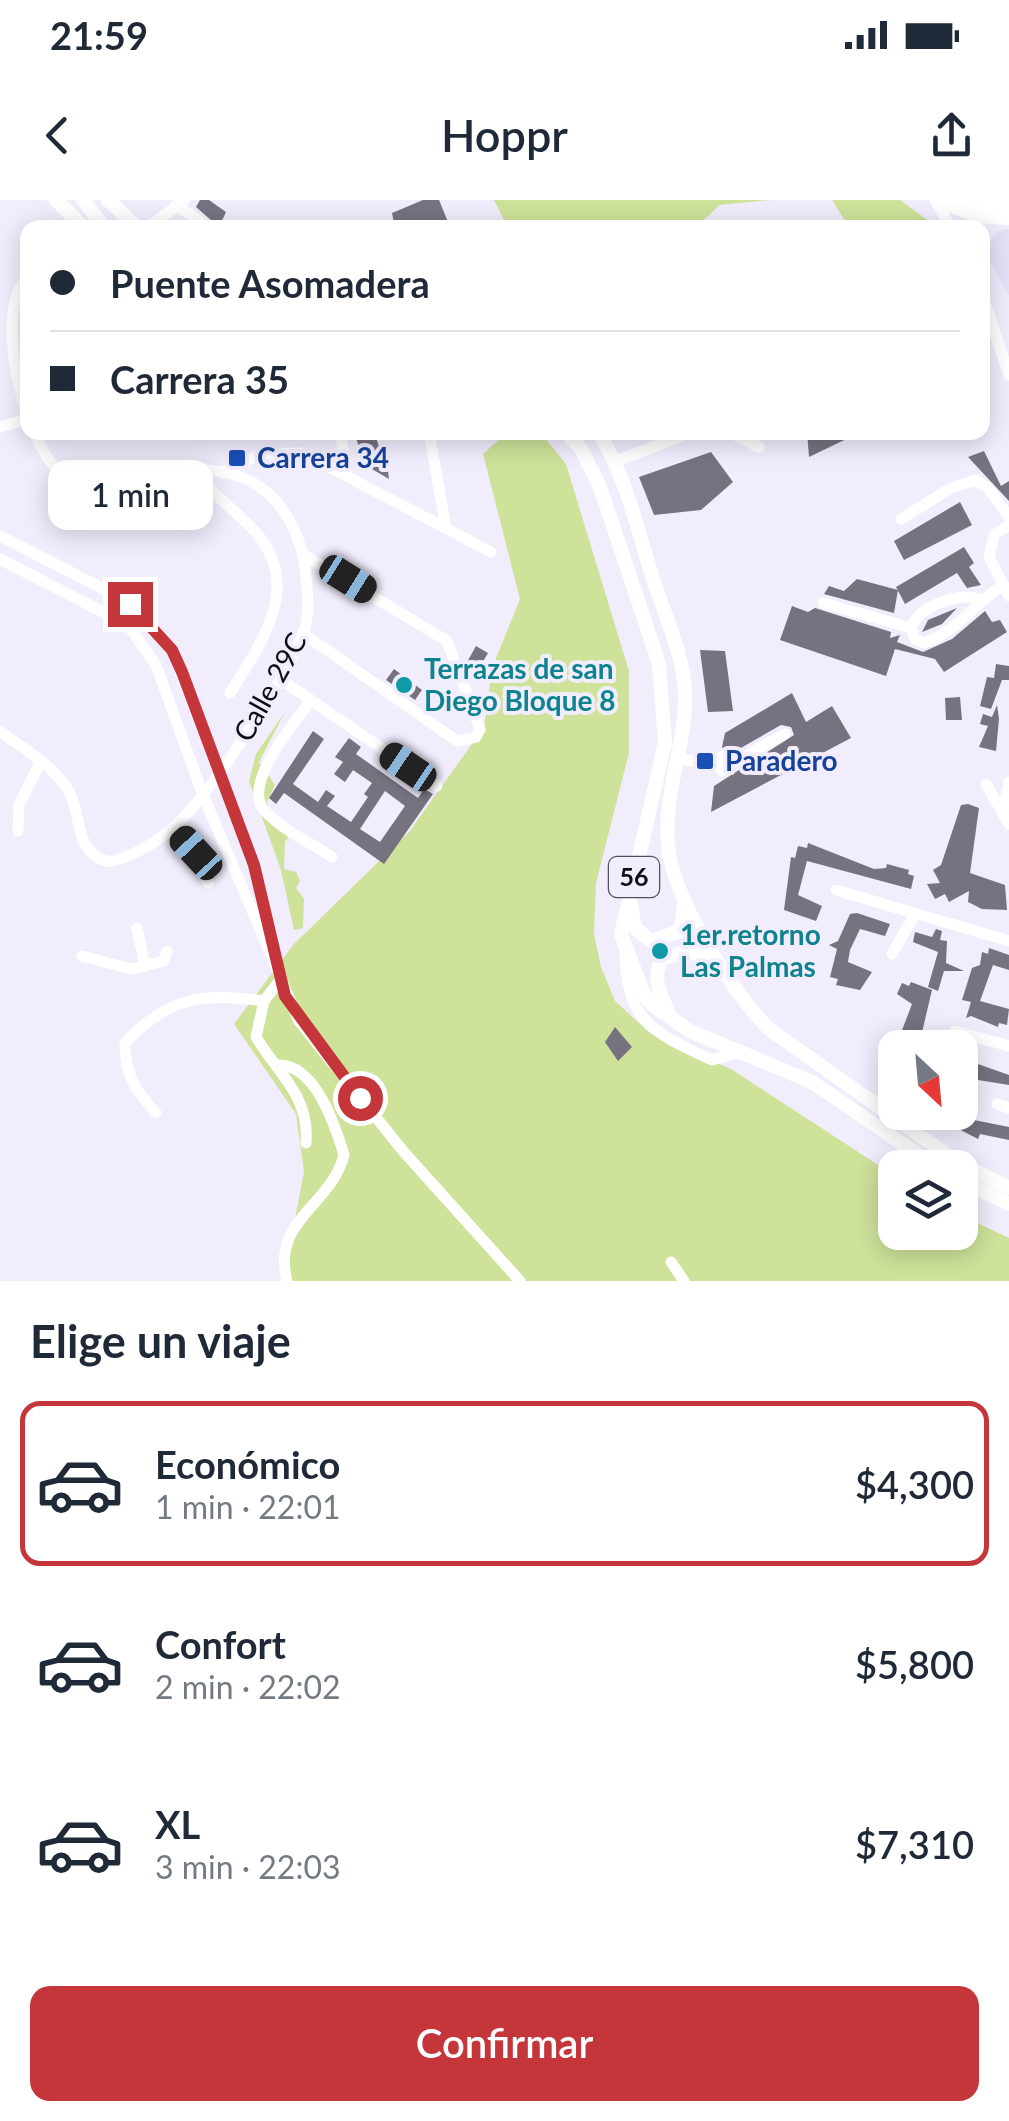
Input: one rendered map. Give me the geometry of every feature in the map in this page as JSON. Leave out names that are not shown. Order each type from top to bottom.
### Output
[{"type":"main road","points":[[56,200],[74,220]]},
{"type":"main road","points":[[83,200],[99,220]]},
{"type":"main road","points":[[69,216],[93,200]]},
{"type":"main road","points":[[108,200],[129,220]]},
{"type":"main road","points":[[937,200],[980,220]]},
{"type":"main road","points":[[947,200],[1009,204]]},
{"type":"main road","name":"56","points":[[573,440],[600,486],[660,664],[665,744],[621,934],[650,1004],[672,1020],[736,1053],[812,1082],[912,1150]]},
{"type":"main road","name":"56","points":[[602,440],[614,462],[681,664],[685,717],[668,843],[683,892],[723,972],[749,1009],[789,1046],[957,1162],[1009,1188]]},
{"type":"main road","points":[[630,893],[635,928],[651,941],[680,931],[686,908],[683,892]]},
{"type":"main road","points":[[672,1020],[658,987],[656,969],[662,958],[690,952],[723,972]]},
{"type":"main road","points":[[978,1189],[1009,1204]]},
{"type":"street","points":[[158,220],[180,203],[200,220]]},
{"type":"street","points":[[20,284],[8,314],[20,389]]},
{"type":"street","points":[[990,318],[1009,375]]},
{"type":"street","points":[[38,440],[51,465],[79,481],[97,483],[196,470],[222,472],[260,454],[283,451],[318,458],[490,552]]},
{"type":"street","points":[[341,440],[347,474]]},
{"type":"street","points":[[430,440],[446,528]]},
{"type":"street","points":[[614,462],[671,440]]},
{"type":"street","points":[[744,440],[759,448]]},
{"type":"street","points":[[196,470],[218,499],[264,542],[272,557],[274,617],[230,693]]},
{"type":"street","name":"Calle 29C","points":[[40,763],[70,793],[77,831],[94,855],[108,862],[140,850],[173,829],[218,774],[280,679],[304,634],[308,601],[304,554],[294,526],[263,486],[222,472]]},
{"type":"street","points":[[901,519],[951,488],[976,480],[988,488],[1009,521],[994,535],[989,558],[1006,590],[980,598],[954,597],[918,617],[912,628],[915,639],[929,642],[968,617],[980,598]]},
{"type":"street","points":[[0,536],[130,604],[172,650],[254,865],[285,996],[316,1044],[403,1151],[520,1281]]},
{"type":"street","points":[[304,554],[446,641],[480,730],[476,736],[457,740],[304,634]]},
{"type":"street","points":[[0,558],[128,625],[156,665],[203,794],[272,954]]},
{"type":"street","points":[[823,602],[912,628]]},
{"type":"street","points":[[280,679],[437,786]]},
{"type":"street","points":[[311,700],[267,766],[258,791],[265,811],[332,857]]},
{"type":"street","points":[[180,730],[198,718]]},
{"type":"street","points":[[0,730],[40,763],[19,805],[18,831]]},
{"type":"street","points":[[679,759],[716,764],[725,772],[731,764],[786,734]]},
{"type":"street","points":[[1006,819],[1009,782]]},
{"type":"street","points":[[986,784],[1006,819]]},
{"type":"street","points":[[173,829],[196,853],[208,883]]},
{"type":"street","points":[[836,890],[1009,941]]},
{"type":"street","points":[[892,954],[915,914]]},
{"type":"street","points":[[137,928],[146,967]]},
{"type":"street","points":[[82,956],[131,969],[164,962],[167,951]]},
{"type":"street","points":[[625,951],[626,989],[644,1021],[712,1060],[736,1053]]},
{"type":"street","points":[[280,980],[264,1001],[256,1037],[303,1104],[308,1121],[306,1142]]},
{"type":"street","points":[[156,1113],[135,1090],[125,1069],[125,1043],[143,1024],[190,997],[264,1001]]},
{"type":"street","points":[[978,1038],[1009,1046]]},
{"type":"street","points":[[276,1065],[292,1066],[313,1084],[344,1155],[286,1240],[281,1258],[287,1281]]},
{"type":"street","points":[[671,1262],[684,1281]]},
{"type":"shaded area","points":[[1009,229],[1009,296],[990,261],[990,242],[998,231]]},
{"type":"green space","points":[[494,200],[770,200],[720,205],[704,220],[504,220]]},
{"type":"green space","points":[[832,200],[900,200],[927,220],[845,220]]},
{"type":"green space","points":[[499,440],[547,440],[566,464],[629,671],[629,753],[596,883],[594,934],[601,967],[615,1001],[651,1034],[731,1069],[878,1165],[878,1250],[978,1250],[978,1223],[1009,1238],[1009,1281],[283,1281],[304,1172],[296,1114],[234,1024],[293,945],[409,832],[484,727],[492,668],[520,599],[483,454]]},
{"type":"green space","points":[[285,712],[259,762],[275,785],[267,802],[270,815],[292,831],[285,842],[284,869],[296,872],[300,881],[296,888],[304,899],[303,928],[294,930],[281,870],[249,781],[256,754]]},
{"type":"building","points":[[200,200],[209,200],[226,212],[222,220],[211,220],[196,207]]},
{"type":"building","points":[[423,200],[439,200],[447,220],[393,220],[392,213]]},
{"type":"building","points":[[357,440],[377,440],[382,455],[386,454],[389,479],[365,465]]},
{"type":"building","points":[[808,440],[844,440],[809,457]]},
{"type":"building","points":[[984,451],[1001,486],[1009,481],[1009,501],[968,457]]},
{"type":"building","points":[[711,452],[733,482],[701,510],[654,515],[639,477]]},
{"type":"building","points":[[960,502],[972,525],[904,560],[894,541]]},
{"type":"building","points":[[964,547],[974,563],[969,567],[981,585],[967,588],[957,573],[905,604],[896,587]]},
{"type":"building","points":[[857,579],[898,590],[894,613],[824,594],[829,586],[844,591]]},
{"type":"building","points":[[792,606],[808,612],[815,608],[891,632],[890,638],[900,635],[897,642],[923,652],[952,639],[985,611],[992,622],[1000,620],[1007,632],[944,672],[935,659],[895,649],[886,676],[780,640]]},
{"type":"building","points":[[957,608],[942,624],[922,632],[928,620]]},
{"type":"building","points":[[476,646],[488,653],[472,680],[466,664]]},
{"type":"building","points":[[700,650],[725,651],[733,711],[708,712]]},
{"type":"building","points":[[996,664],[1009,666],[1009,680],[1002,680],[991,709],[980,706],[987,677],[994,678]]},
{"type":"building","name":"Terrazas de san Diego Bloque 8","points":[[394,669],[422,690],[415,700],[386,680]]},
{"type":"building","points":[[792,693],[806,722],[832,706],[851,738],[711,812],[714,786],[794,735],[791,727],[781,725],[732,753],[722,747],[725,733]]},
{"type":"building","points":[[960,697],[962,720],[946,720],[945,698]]},
{"type":"building","points":[[997,705],[996,751],[979,747],[988,726],[980,724],[983,714],[992,717]]},
{"type":"building","points":[[313,731],[324,739],[293,784],[318,802],[326,790],[335,796],[327,806],[351,822],[368,797],[364,794],[372,783],[353,770],[345,782],[334,774],[343,762],[335,757],[349,738],[361,747],[356,754],[418,798],[424,789],[433,794],[384,864],[284,793],[276,804],[269,798]],"holes":[[[385,791],[405,806],[380,842],[360,829]]]},
{"type":"building","points":[[961,805],[979,808],[970,873],[1005,885],[1007,910],[982,909],[968,902],[969,891],[949,902],[945,894],[935,899],[927,884],[940,883],[933,870],[941,865]]},
{"type":"building","points":[[808,843],[874,869],[886,868],[887,864],[909,870],[908,874],[914,876],[911,889],[807,861],[798,895],[822,906],[816,921],[784,910],[791,857],[795,858],[798,846],[807,848]]},
{"type":"building","points":[[850,914],[890,924],[885,936],[860,929],[850,950],[848,962],[872,972],[860,990],[836,985],[838,979],[830,977],[837,949],[829,945],[838,941]]},
{"type":"building","points":[[936,929],[942,931],[940,940],[947,941],[946,963],[964,971],[944,971],[938,991],[928,987],[938,952],[913,942],[915,932],[932,937]]},
{"type":"building","points":[[989,948],[1009,955],[1009,970],[993,965],[980,1001],[1009,1009],[1007,1025],[999,1023],[998,1027],[971,1016],[966,1018],[971,1002],[962,1000],[972,968],[980,965],[982,952],[988,954]]},
{"type":"building","points":[[911,982],[932,990],[923,1030],[902,1030],[912,1004],[897,994],[902,983],[909,986]]},
{"type":"building","points":[[615,1027],[632,1047],[618,1061],[605,1042]]},
{"type":"building","points":[[978,1064],[1009,1075],[1009,1085],[978,1080]]},
{"type":"building","points":[[978,1121],[1009,1127],[1009,1140],[980,1134],[978,1139],[961,1130],[978,1130]]},
{"type":"place","name":"Carrera 34","points":[[237,458]]},
{"type":"place","name":"Terrazas de san Diego Bloque 8","points":[[404,685]]},
{"type":"place","name":"Paradero","points":[[705,761]]},
{"type":"place","name":"1er.retorno Las Palmas","points":[[660,951]]},
{"type":"route","points":[[130,604],[172,650],[182,672],[254,865],[285,996],[299,1021],[360,1098]]}]
